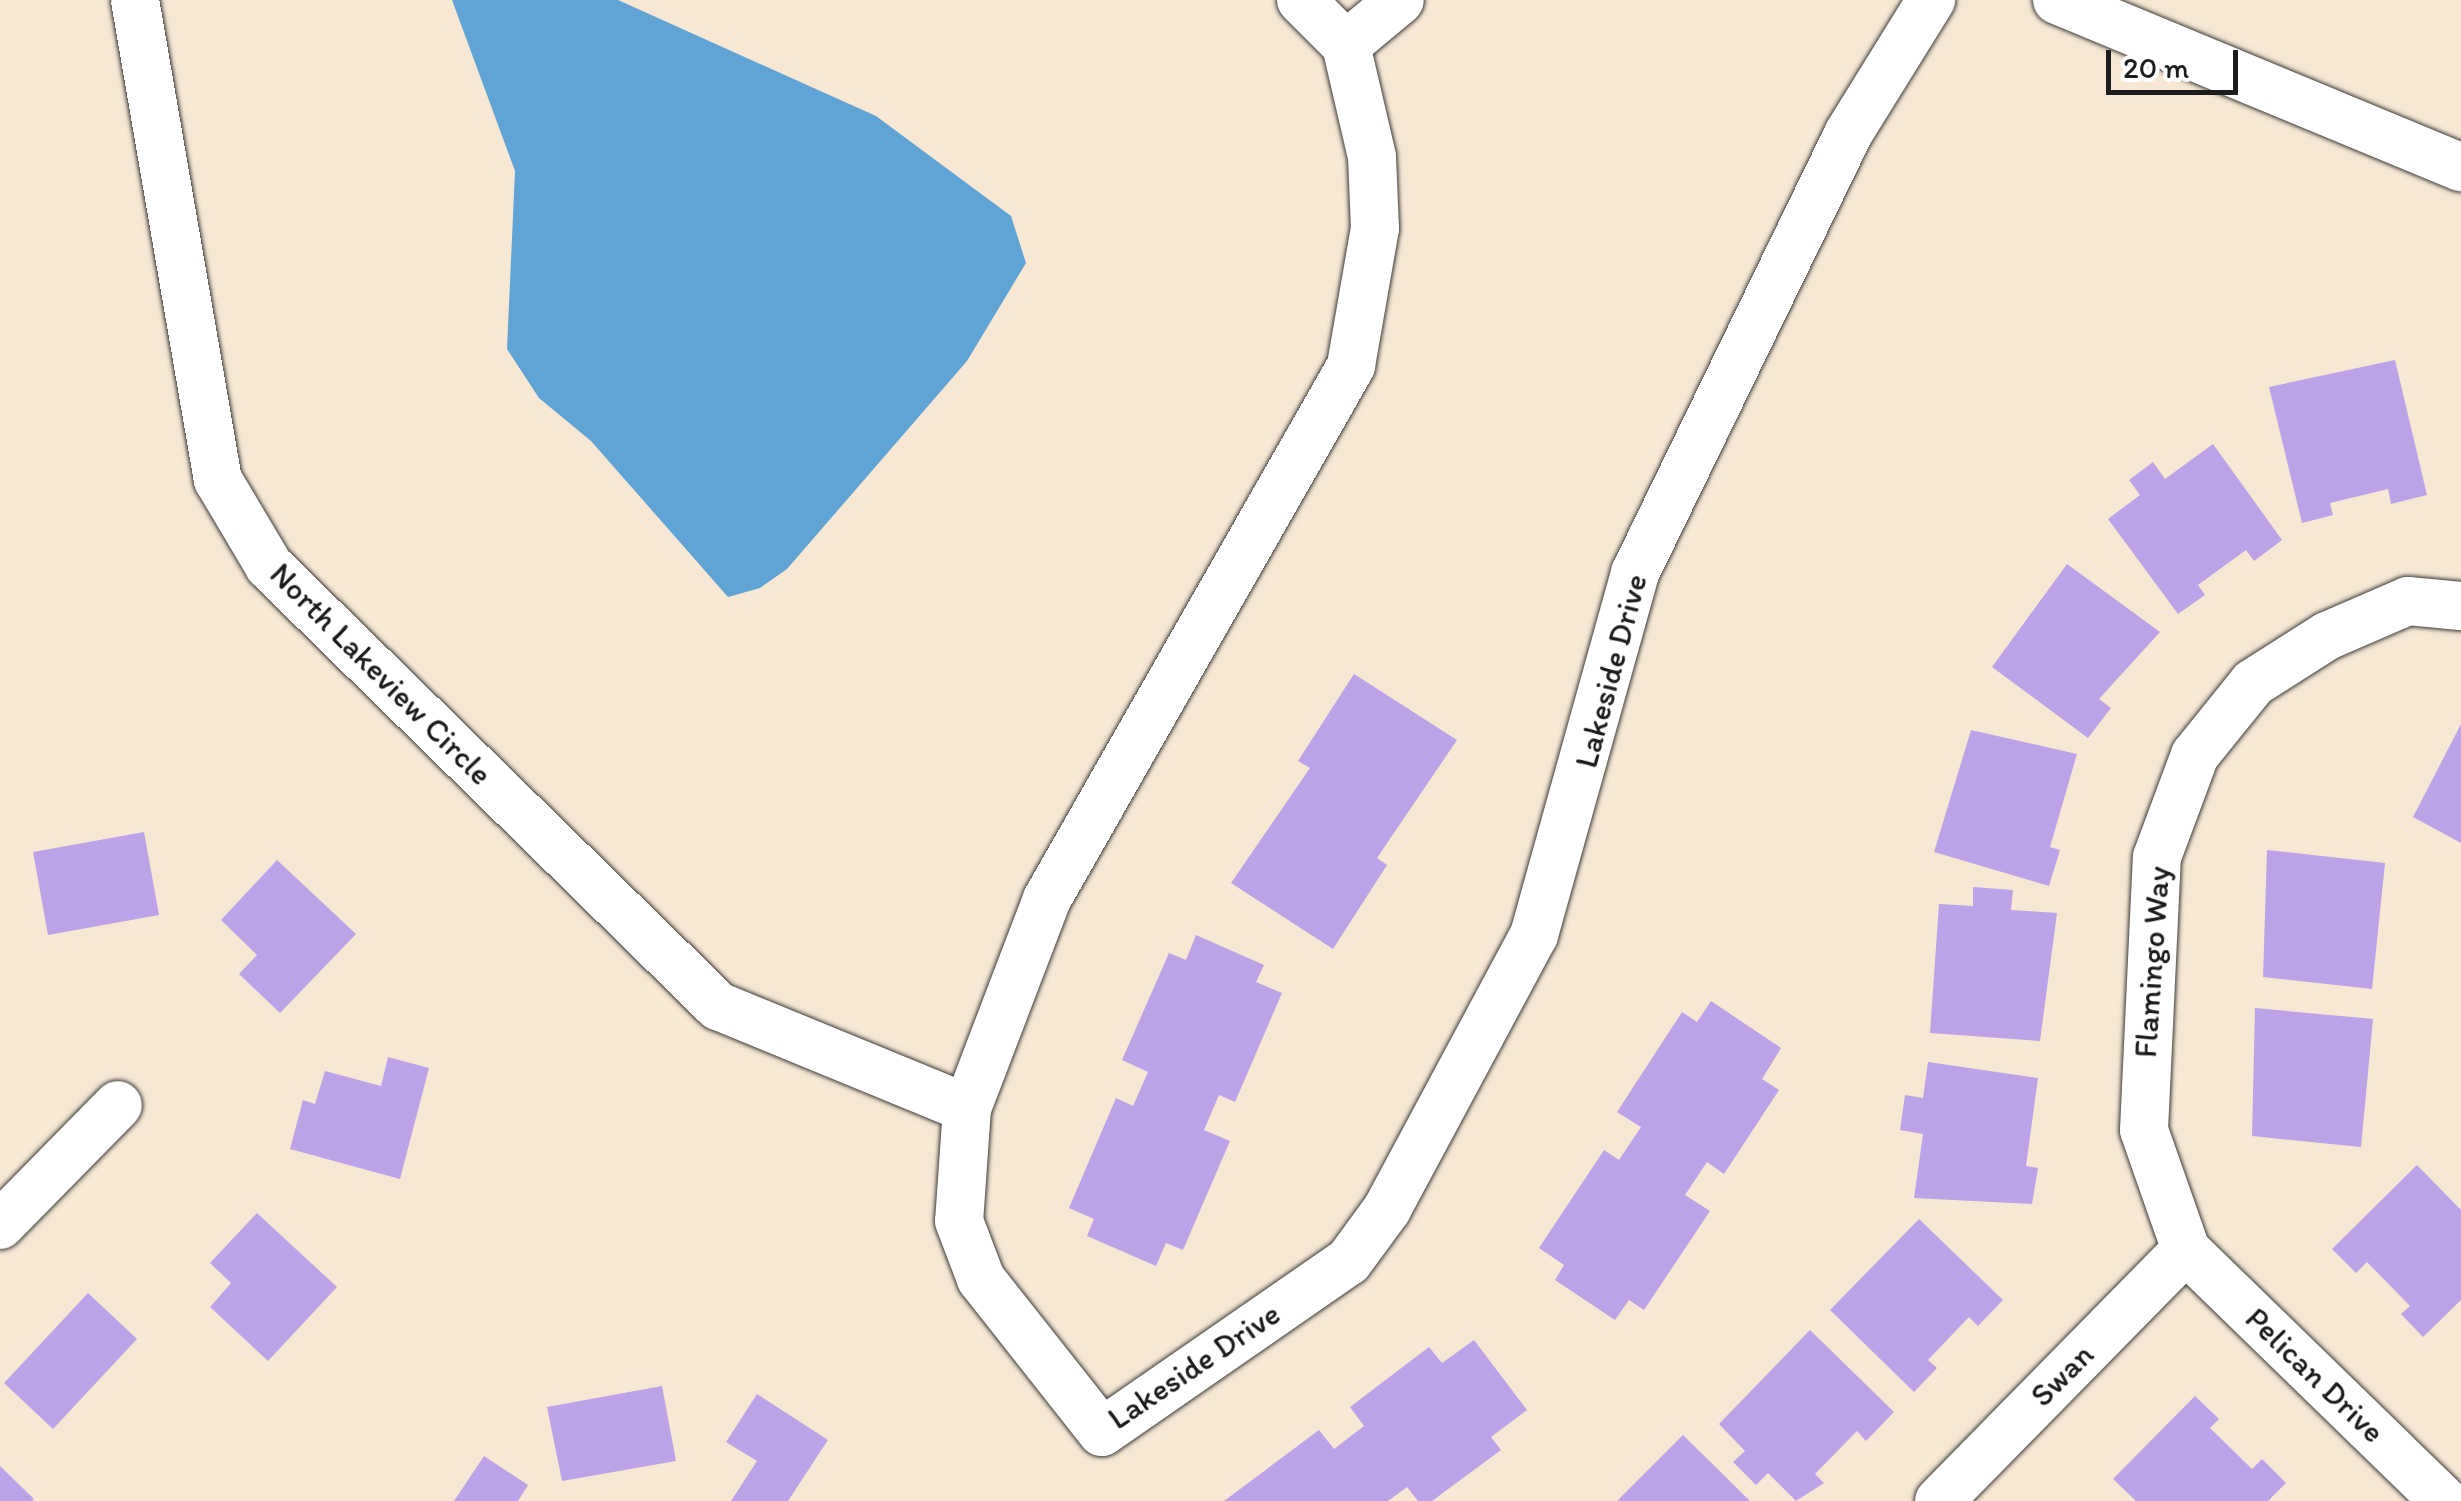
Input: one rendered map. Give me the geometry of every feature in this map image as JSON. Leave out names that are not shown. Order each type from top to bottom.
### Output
[{"type":"street","name":"North Lakeview Circle","points":[[135,0],[218,480],[269,566],[718,1006],[967,1108]]},
{"type":"street","points":[[1301,0],[1346,45],[1400,0]]},
{"type":"street","name":"Lakeside Drive","points":[[1346,45],[1372,157],[1375,228],[1351,366],[1046,899],[967,1108],[958,1221],[981,1279],[1102,1432],[1349,1261],[1534,935],[1635,573],[1848,134],[1930,0]]},
{"type":"street","points":[[2057,0],[2461,167]]},
{"type":"street","name":"Flamingo Way","points":[[2186,1250],[2144,1112],[2157,857],[2195,756],[2253,683],[2327,636],[2408,601],[2461,606]]},
{"type":"street","points":[[0,1225],[118,1105]]},
{"type":"street","name":"Swan","points":[[1938,1501],[2186,1250]]},
{"type":"street","name":"Pelican Drive","points":[[2186,1250],[2444,1501]]},
{"type":"water","points":[[452,0],[618,0],[876,116],[1011,216],[1026,263],[967,361],[787,569],[760,588],[728,597],[591,441],[539,398],[507,349],[515,171]]},
{"type":"building","points":[[2395,360],[2427,495],[2391,504],[2388,489],[2330,503],[2333,515],[2302,523],[2269,387]]},
{"type":"building","points":[[2213,444],[2282,540],[2254,561],[2246,550],[2198,585],[2205,595],[2178,614],[2108,519],[2140,495],[2129,480],[2153,462],[2165,479]]},
{"type":"building","points":[[2067,564],[2160,632],[2099,699],[2111,708],[2088,738],[1992,667]]},
{"type":"building","points":[[1354,674],[1457,740],[1377,858],[1387,865],[1333,949],[1231,883],[1310,768],[1298,761]]},
{"type":"building","points":[[2461,724],[2461,843],[2413,817]]},
{"type":"building","points":[[1971,730],[2077,754],[2050,847],[2060,850],[2049,886],[1934,852]]},
{"type":"building","points":[[144,832],[159,915],[48,935],[33,852]]},
{"type":"building","points":[[2267,850],[2385,863],[2372,989],[2263,977]]},
{"type":"building","points":[[277,860],[356,934],[280,1013],[239,974],[257,955],[221,920]]},
{"type":"building","points":[[1973,887],[2013,890],[2011,910],[2057,913],[2040,1041],[1930,1033],[1939,904],[1973,906]]},
{"type":"building","points":[[1196,935],[1264,965],[1256,982],[1282,993],[1235,1102],[1219,1095],[1204,1130],[1230,1141],[1183,1250],[1166,1243],[1156,1266],[1087,1236],[1094,1219],[1069,1208],[1116,1098],[1133,1106],[1148,1072],[1122,1060],[1169,953],[1186,960]]},
{"type":"building","points":[[1711,1001],[1781,1048],[1762,1079],[1779,1090],[1724,1174],[1707,1162],[1685,1195],[1710,1211],[1644,1310],[1629,1300],[1615,1320],[1555,1280],[1564,1265],[1539,1248],[1604,1150],[1619,1160],[1641,1127],[1617,1112],[1682,1012],[1697,1022]]},
{"type":"building","points":[[2255,1008],[2373,1019],[2361,1147],[2252,1136]]},
{"type":"building","points":[[388,1057],[429,1068],[400,1179],[290,1149],[303,1100],[315,1104],[325,1071],[381,1086]]},
{"type":"building","points":[[1928,1062],[2038,1078],[2026,1166],[2038,1168],[2032,1204],[1914,1198],[1923,1134],[1900,1130],[1905,1095],[1923,1098]]},
{"type":"building","points":[[2417,1165],[2461,1210],[2461,1300],[2423,1337],[2401,1314],[2410,1306],[2367,1262],[2356,1273],[2332,1249]]},
{"type":"building","points":[[257,1213],[337,1287],[268,1361],[210,1307],[231,1283],[210,1263]]},
{"type":"building","points":[[1919,1219],[2003,1300],[1978,1326],[1969,1317],[1928,1360],[1937,1368],[1914,1392],[1830,1310]]},
{"type":"building","points":[[88,1293],[137,1339],[53,1429],[4,1383]]},
{"type":"building","points":[[1810,1330],[1894,1412],[1866,1441],[1857,1431],[1815,1474],[1824,1483],[1796,1501],[1768,1473],[1756,1485],[1733,1462],[1745,1451],[1719,1424]]},
{"type":"building","points":[[1474,1340],[1527,1410],[1491,1437],[1501,1450],[1432,1501],[1418,1501],[1407,1487],[1388,1501],[1224,1501],[1319,1430],[1334,1449],[1364,1426],[1350,1407],[1429,1347],[1442,1363]]},
{"type":"building","points":[[662,1386],[676,1461],[562,1481],[547,1407]]},
{"type":"building","points":[[757,1394],[828,1440],[788,1501],[731,1501],[757,1461],[726,1442]]},
{"type":"building","points":[[2195,1396],[2219,1419],[2210,1428],[2252,1469],[2262,1459],[2286,1483],[2268,1501],[2136,1501],[2113,1479]]},
{"type":"building","points":[[1683,1435],[1750,1501],[1617,1501]]},
{"type":"building","points":[[484,1456],[528,1485],[518,1501],[454,1501]]},
{"type":"building","points":[[0,1466],[34,1499],[32,1501],[0,1501]]}]
